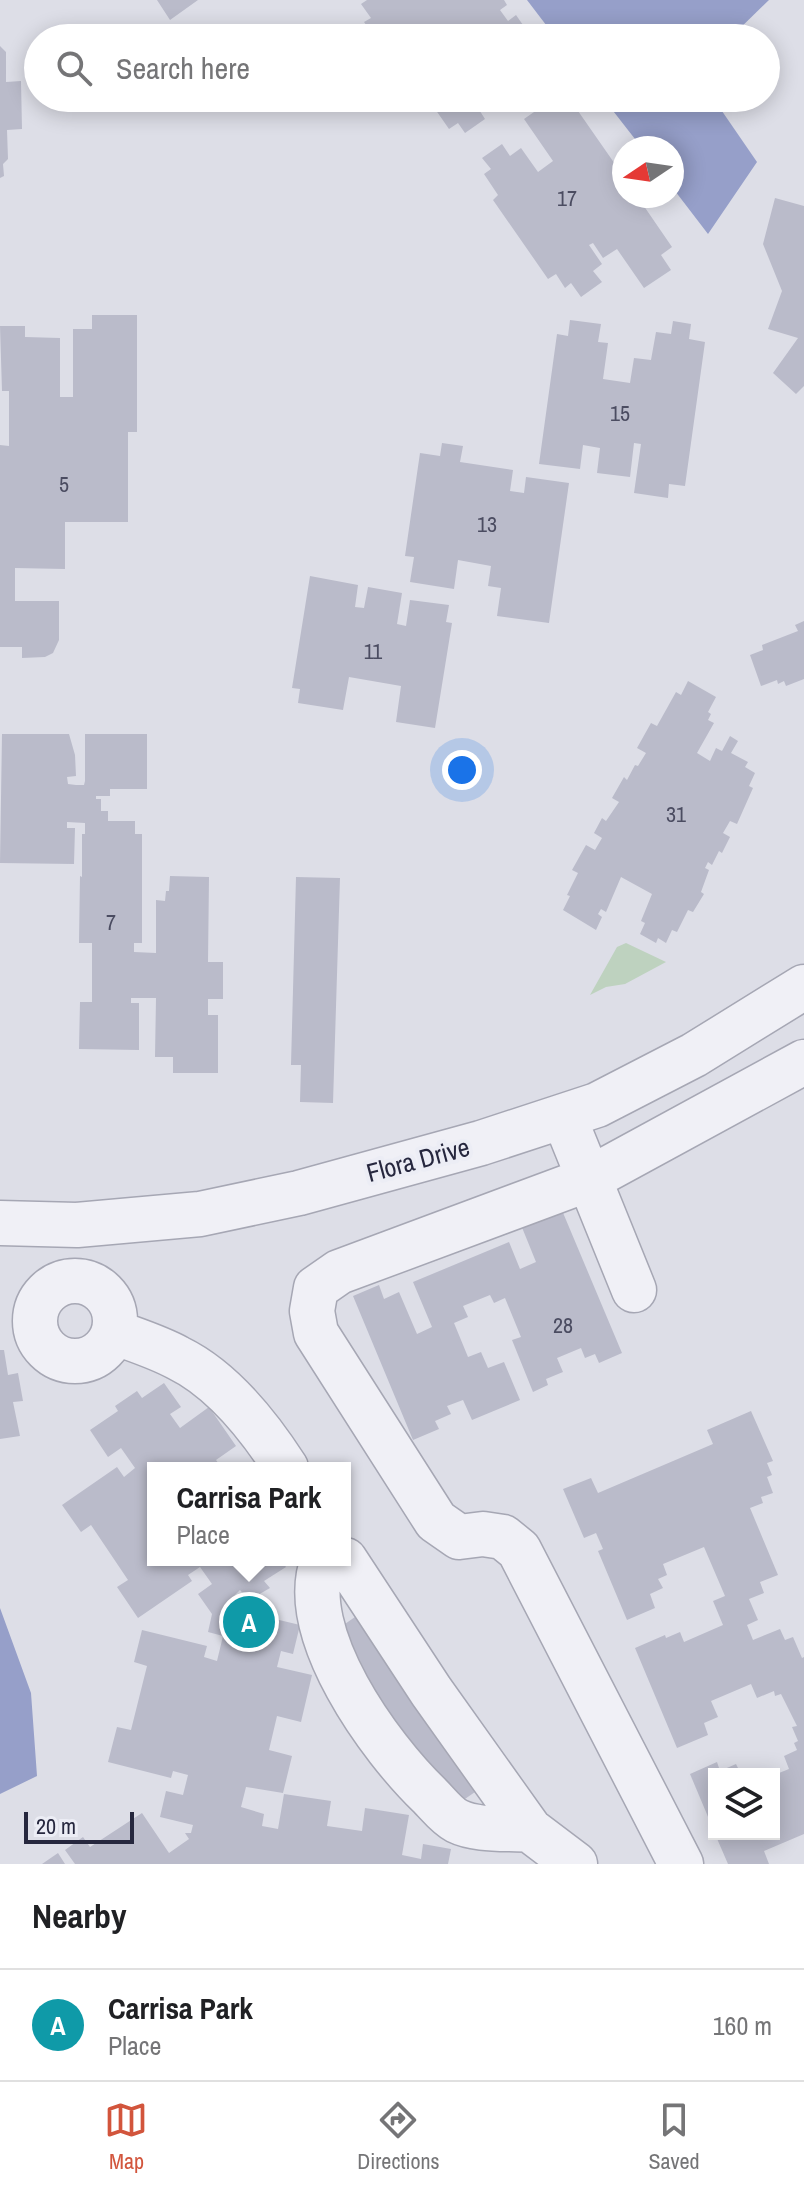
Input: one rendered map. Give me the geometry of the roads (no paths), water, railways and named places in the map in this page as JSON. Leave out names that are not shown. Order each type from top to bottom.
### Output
[{"type":"street","name":"Flora Drive","points":[[0,1223],[77,1225],[200,1214],[299,1193],[481,1143],[564,1117],[618,1094],[694,1055],[804,987]]},
{"type":"street","points":[[681,1864],[519,1550],[503,1537],[483,1534],[459,1537],[436,1521],[316,1333],[312,1311],[316,1288],[339,1272],[589,1179],[804,1062]]},
{"type":"street","points":[[618,1094],[642,1151]]},
{"type":"street","points":[[564,1117],[634,1290]]},
{"type":"street","points":[[77,1225],[77,1280]]},
{"type":"street","points":[[77,1280],[94,1285],[107,1297],[115,1313],[114,1332],[106,1347],[93,1357],[78,1361],[61,1359],[47,1350],[17,1310],[38,1304],[48,1291],[61,1283],[77,1280]]},
{"type":"street","points":[[114,1332],[180,1358],[224,1391],[282,1462]]},
{"type":"street","points":[[320,1566],[319,1613],[331,1653],[348,1691],[414,1780],[454,1820],[469,1825],[530,1830]]},
{"type":"street","points":[[349,1566],[431,1691],[530,1830],[575,1864]]},
{"type":"water","points":[[527,0],[769,0],[744,24],[545,24]]},
{"type":"water","points":[[614,112],[723,112],[757,162],[708,234],[684,203],[684,136],[633,136]]},
{"type":"water","points":[[0,1608],[31,1693],[37,1776],[0,1794]]},
{"type":"place","name":"Carrisa Park","points":[[249,1622]]}]
